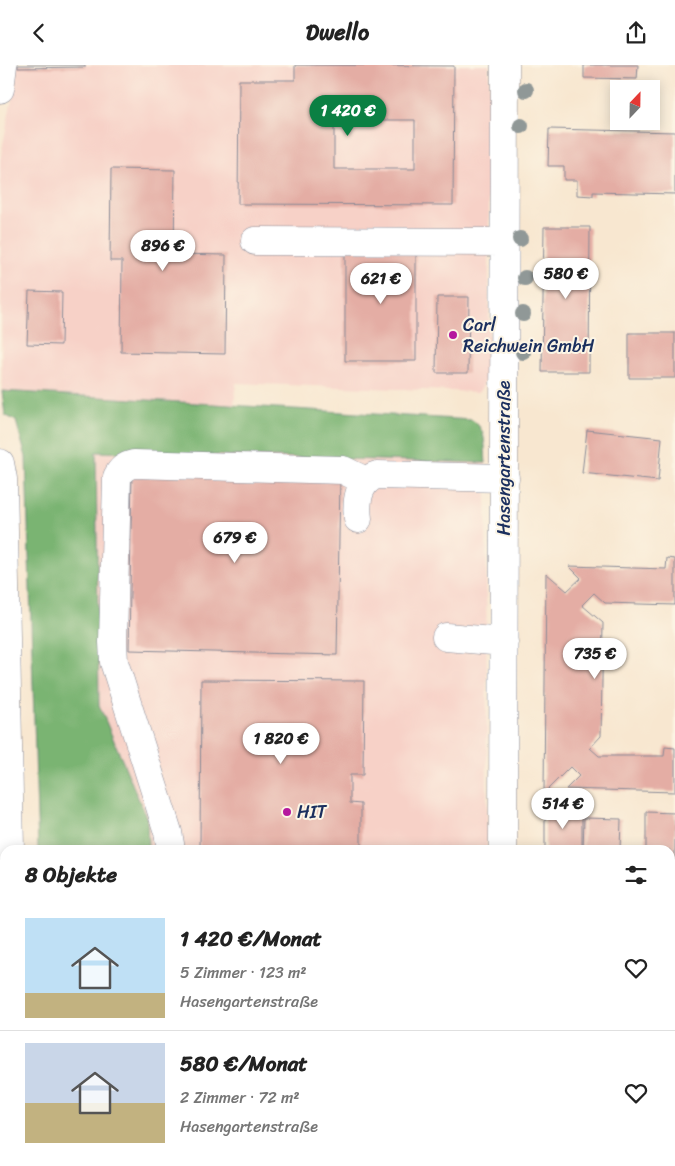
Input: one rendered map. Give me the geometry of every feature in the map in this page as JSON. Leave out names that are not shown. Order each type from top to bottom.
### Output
[{"type":"street","points":[[0,89],[4,65]]},
{"type":"street","name":"Hasengartenstraße","points":[[502,845],[505,478],[505,65]]},
{"type":"street","points":[[255,241],[504,242]]},
{"type":"street","points":[[0,463],[3,479],[10,845]]},
{"type":"street","points":[[170,845],[168,832],[114,662],[117,477],[127,465],[134,464],[342,471],[366,481]]},
{"type":"street","points":[[358,519],[358,495],[366,481],[371,477],[383,474],[505,478]]},
{"type":"street","points":[[446,637],[504,642]]},
{"type":"shaded area","points":[[16,65],[489,65],[489,373],[479,392],[236,383],[234,406],[2,391],[0,160],[16,78]]},
{"type":"shaded area","points":[[96,452],[486,463],[487,845],[148,845],[147,819],[99,705]]},
{"type":"green space","points":[[2,391],[472,420],[481,429],[483,434],[486,463],[96,452],[99,705],[147,819],[148,845],[38,845],[26,457],[16,421],[5,415]]},
{"type":"building","points":[[18,65],[85,65],[85,67],[18,68]]},
{"type":"building","points":[[295,65],[454,66],[453,205],[238,204],[239,80],[295,80]],"holes":[[[334,120],[415,120],[415,169],[334,169]]]},
{"type":"building","points":[[584,65],[638,65],[637,79],[584,78]]},
{"type":"building","points":[[549,129],[675,132],[675,194],[593,192],[593,196],[577,195],[577,180],[564,180],[564,166],[548,166]]},
{"type":"building","points":[[111,169],[175,170],[174,254],[226,255],[225,354],[121,352],[122,261],[110,261]]},
{"type":"building","points":[[544,227],[590,227],[589,372],[542,372]]},
{"type":"building","points":[[345,248],[416,248],[416,361],[345,361]]},
{"type":"building","points":[[29,291],[62,292],[61,345],[27,344]]},
{"type":"building","name":"Carl Reichwein GmbH","points":[[437,297],[469,297],[468,373],[436,373]]},
{"type":"building","points":[[629,333],[675,333],[675,378],[629,378]]},
{"type":"building","points":[[587,430],[662,438],[658,481],[582,473]]},
{"type":"building","points":[[132,473],[340,478],[337,655],[129,650]]},
{"type":"building","points":[[667,558],[675,559],[675,605],[605,603],[594,593],[582,605],[603,623],[601,736],[590,748],[599,756],[664,756],[665,747],[675,748],[675,792],[566,789],[579,776],[570,767],[544,793],[546,573],[567,591],[581,578],[569,566],[666,569]]},
{"type":"building","points":[[201,680],[364,681],[363,775],[350,775],[350,803],[361,804],[361,845],[200,845]]},
{"type":"building","points":[[545,810],[582,811],[582,845],[545,845]]},
{"type":"building","points":[[646,812],[675,813],[675,845],[646,845]]},
{"type":"building","points":[[584,818],[621,819],[620,845],[583,845]]},
{"type":"place","name":"Carl Reichwein GmbH","points":[[453,335]]},
{"type":"place","name":"HIT","points":[[287,812]]}]
